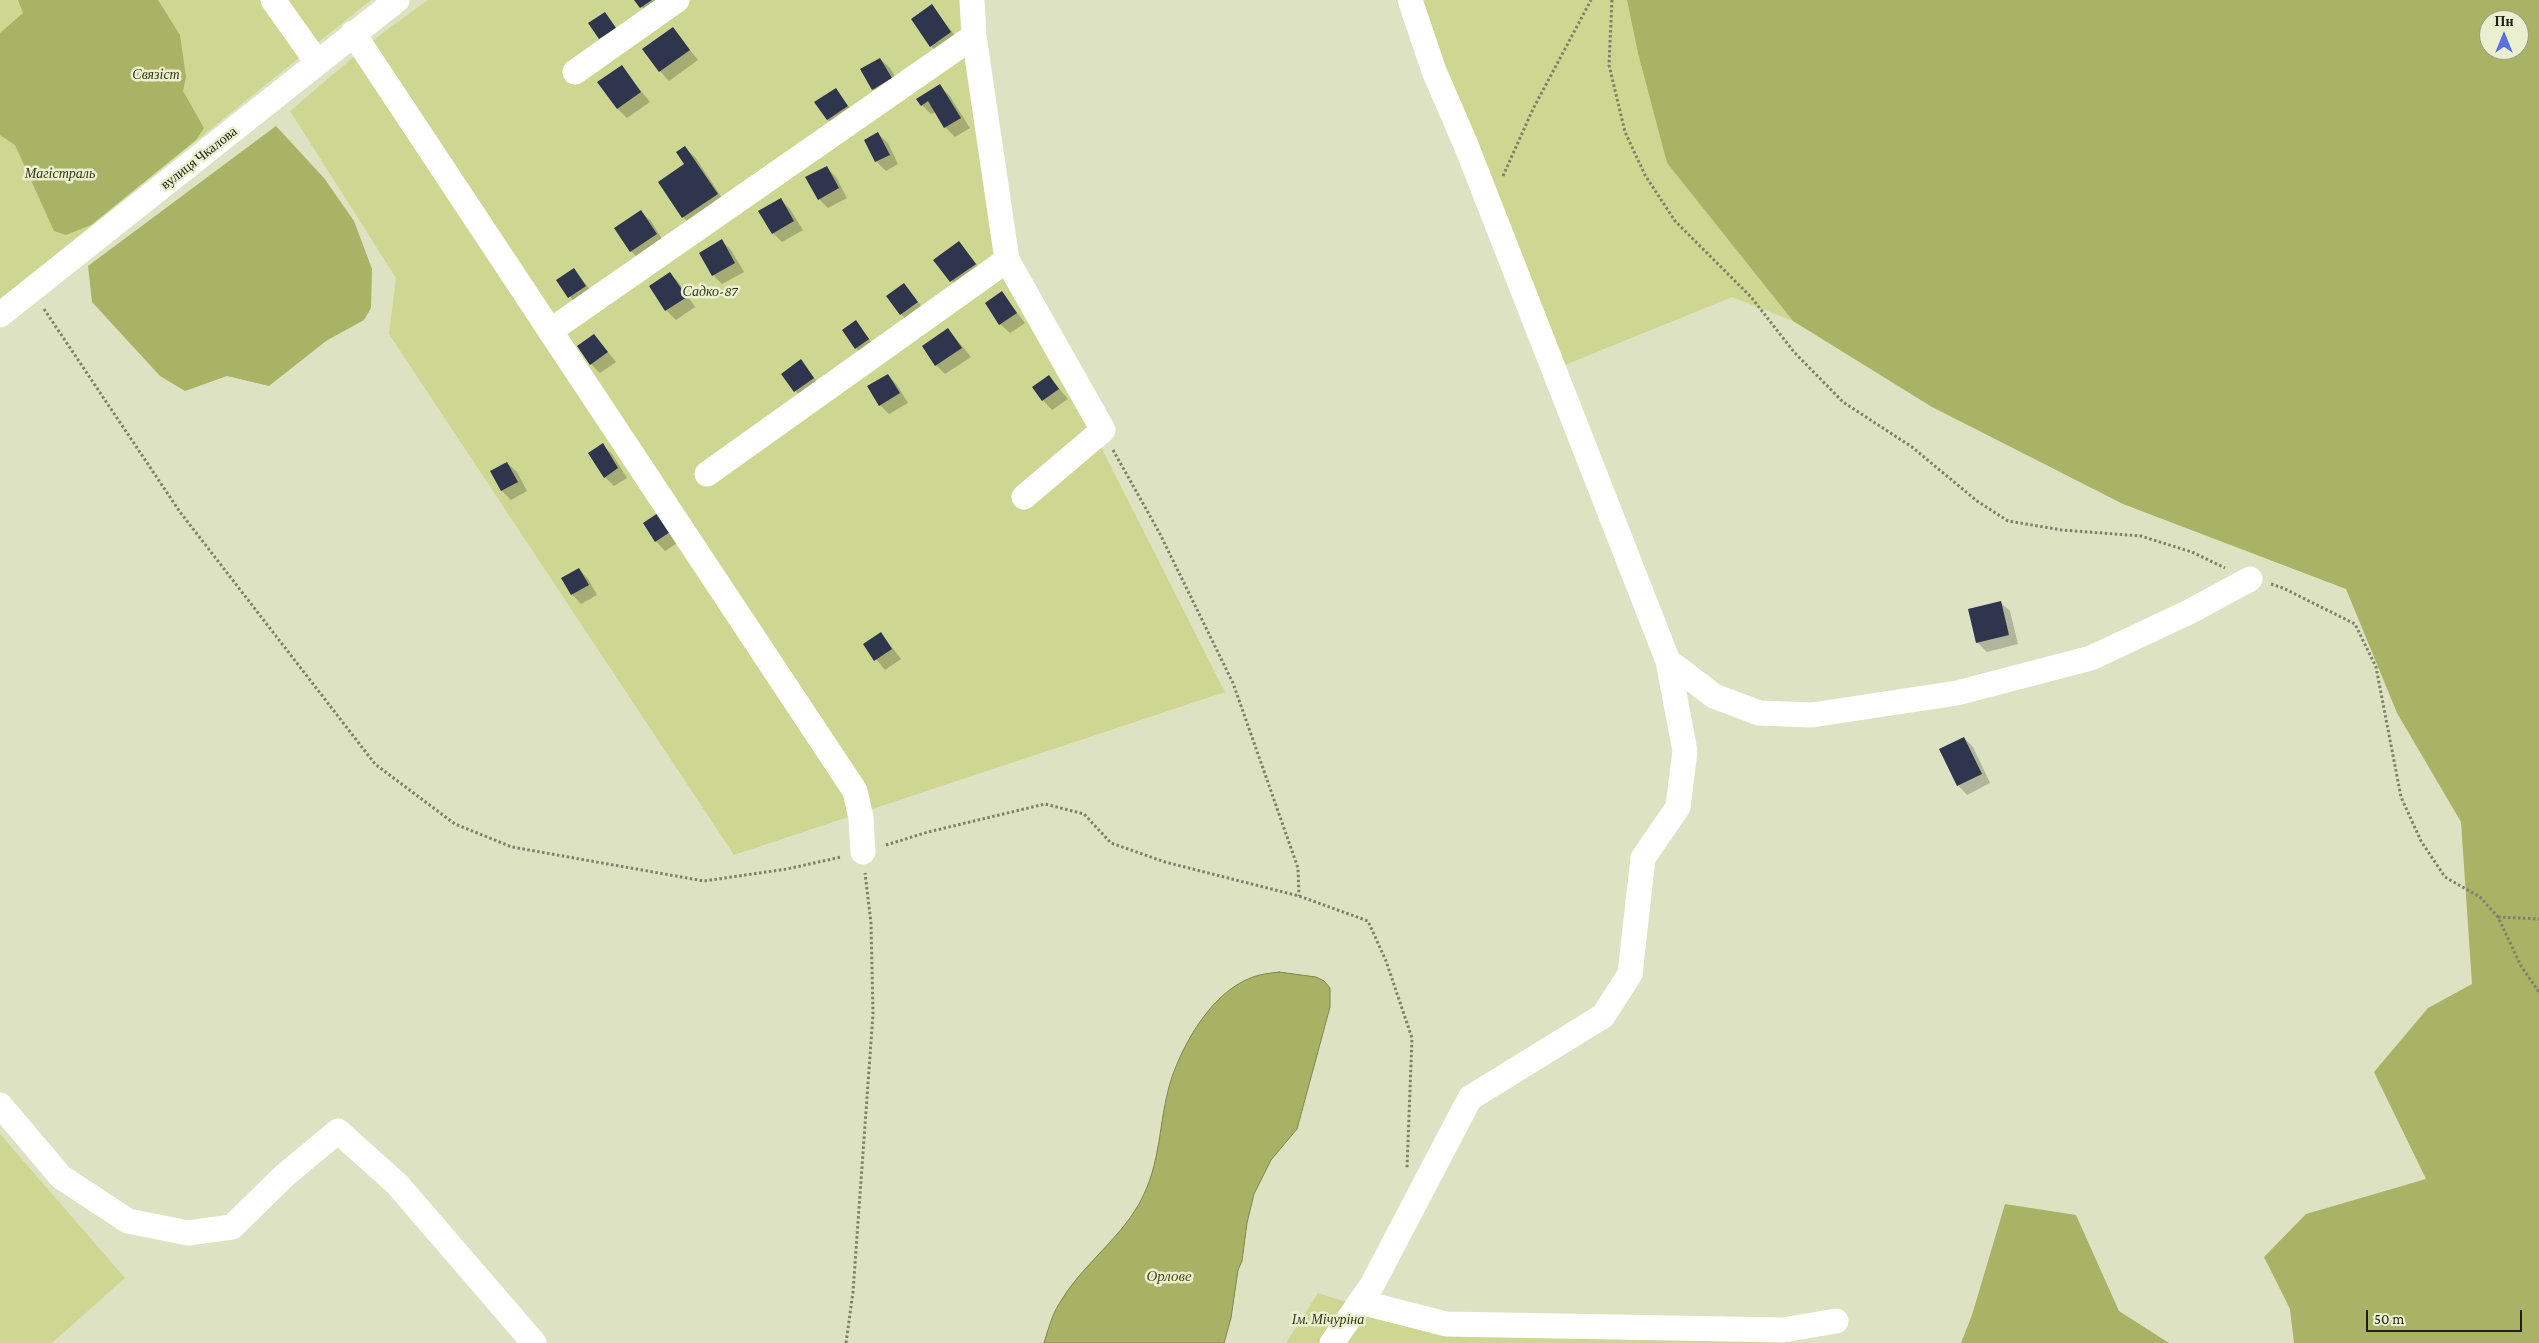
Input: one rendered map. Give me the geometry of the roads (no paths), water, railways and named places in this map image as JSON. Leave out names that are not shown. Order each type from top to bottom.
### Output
[{"type":"street","points":[[273,0],[317,62]]},
{"type":"street","name":"вулиця Чкалова","points":[[0,315],[397,0]]},
{"type":"street","points":[[575,72],[677,0]]},
{"type":"street","points":[[972,0],[974,36],[1007,260],[1102,430],[1024,497]]},
{"type":"street","points":[[1332,1343],[1372,1285],[1470,1098],[1603,1016],[1630,974],[1643,858],[1678,807],[1685,752],[1668,661],[1466,145],[1434,71],[1410,0]]},
{"type":"street","points":[[353,33],[855,791],[861,818],[863,852]]},
{"type":"street","points":[[550,331],[974,36]]},
{"type":"street","points":[[707,474],[1007,260]]},
{"type":"street","points":[[1668,661],[1714,696],[1759,713],[1812,715],[1957,693],[2091,658],[2189,612],[2250,579]]},
{"type":"street","points":[[0,1105],[60,1177],[128,1221],[188,1233],[232,1227],[284,1176],[338,1131],[397,1184],[534,1343]]},
{"type":"street","points":[[1360,1302],[1446,1324],[1783,1330],[1836,1321]]},
{"type":"water","name":"Орлове","points":[[1279,972],[1316,977],[1324,981],[1330,988],[1330,1007],[1297,1129],[1271,1160],[1254,1194],[1247,1223],[1242,1261],[1238,1270],[1231,1318],[1224,1343],[1044,1343],[1050,1323],[1059,1304],[1077,1278],[1121,1230],[1139,1204],[1156,1158],[1171,1080],[1192,1034],[1213,1005],[1239,984],[1256,976]]},
{"type":"park label","name":"Связіст","points":[[156,75]]},
{"type":"park label","name":"Магістраль","points":[[60,174]]},
{"type":"park label","name":"Садко-87","points":[[710,292]]},
{"type":"park label","name":"Ім. Мічуріна","points":[[1328,1320]]}]
